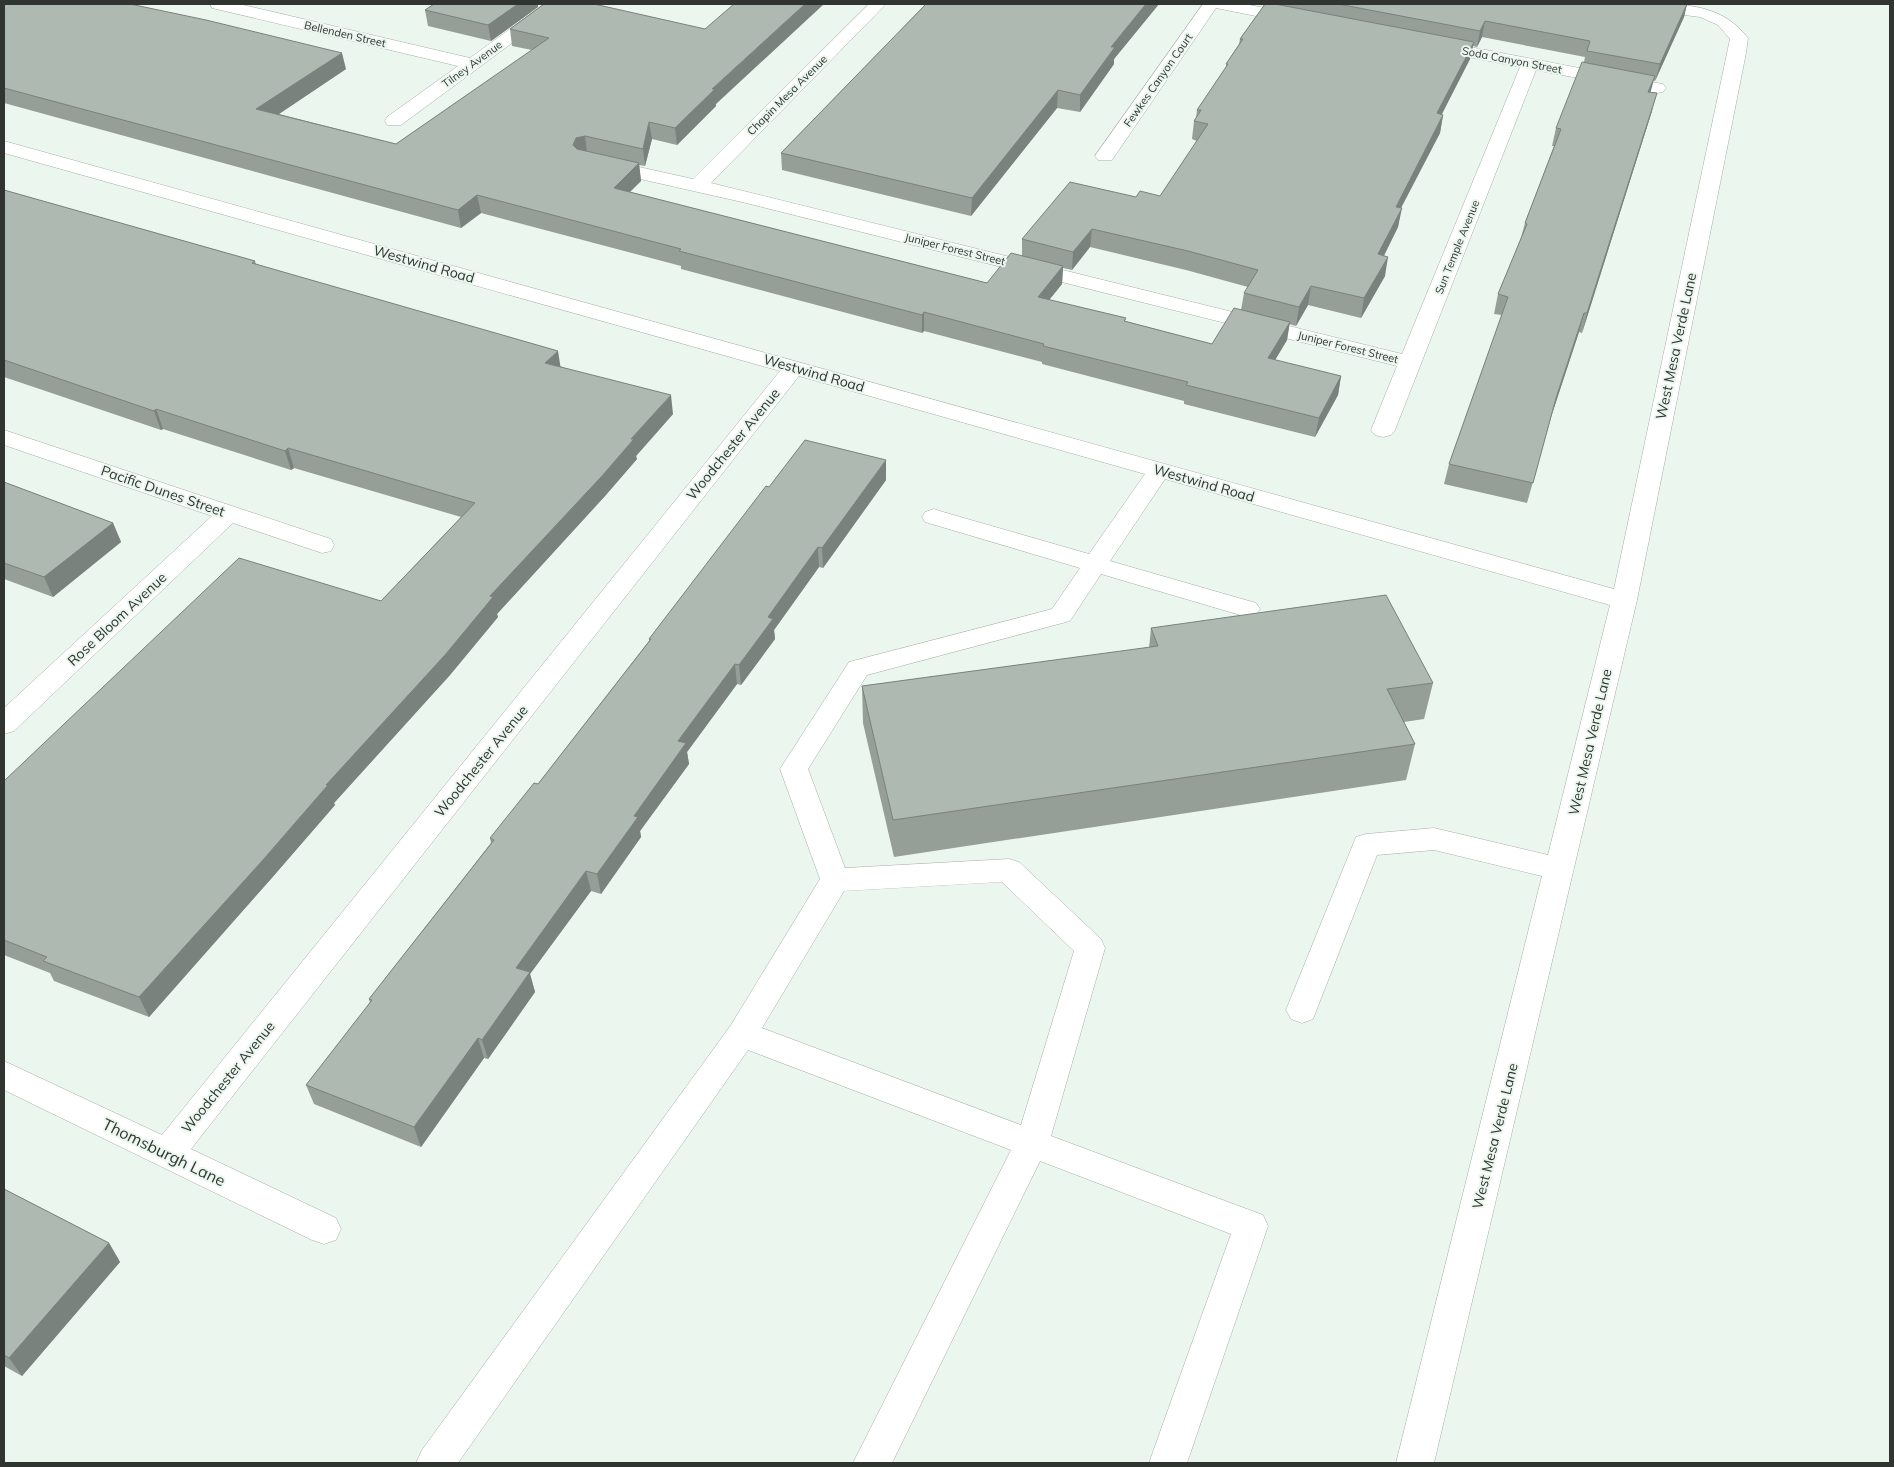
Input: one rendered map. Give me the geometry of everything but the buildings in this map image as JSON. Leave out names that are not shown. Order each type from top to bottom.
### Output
[{"type":"street","name":"Bellenden Street","points":[[218,4],[472,64]]},
{"type":"street","name":"Chapin Mesa Avenue","points":[[697,186],[878,4]]},
{"type":"street","name":"Fewkes Canyon Court","points":[[1105,156],[1211,4]]},
{"type":"street","points":[[1219,4],[1316,22]]},
{"type":"street","name":"West Mesa Verde Lane","points":[[1415,1463],[1624,600],[1737,53],[1739,38],[1724,20],[1704,12],[1640,4]]},
{"type":"street","name":"Tilney Avenue","points":[[394,121],[550,8]]},
{"type":"street","name":"Soda Canyon Street","points":[[1414,41],[1657,88]]},
{"type":"street","name":"Sun Temple Avenue","points":[[1383,430],[1530,64]]},
{"type":"street","name":"Westwind Road","points":[[4,147],[1624,600]]},
{"type":"street","name":"Juniper Forest Street","points":[[587,161],[697,186],[1410,363]]},
{"type":"street","name":"Woodchester Avenue","points":[[167,1154],[794,368]]},
{"type":"street","name":"Pacific Dunes Street","points":[[4,437],[322,545]]},
{"type":"street","points":[[835,880],[794,769],[858,668],[1061,615],[1159,470]]},
{"type":"street","name":"Rose Bloom Avenue","points":[[4,724],[229,514]]},
{"type":"street","points":[[934,517],[1247,609]]},
{"type":"street","points":[[1302,1010],[1366,845],[1434,839],[1560,869]]},
{"type":"street","points":[[835,880],[1009,870],[1090,948],[1032,1143],[872,1463]]},
{"type":"street","points":[[439,1462],[742,1034],[835,880]]},
{"type":"street","points":[[742,1034],[1250,1226],[1168,1463]]},
{"type":"street","name":"Thomsburgh Lane","points":[[4,1075],[324,1229]]}]
